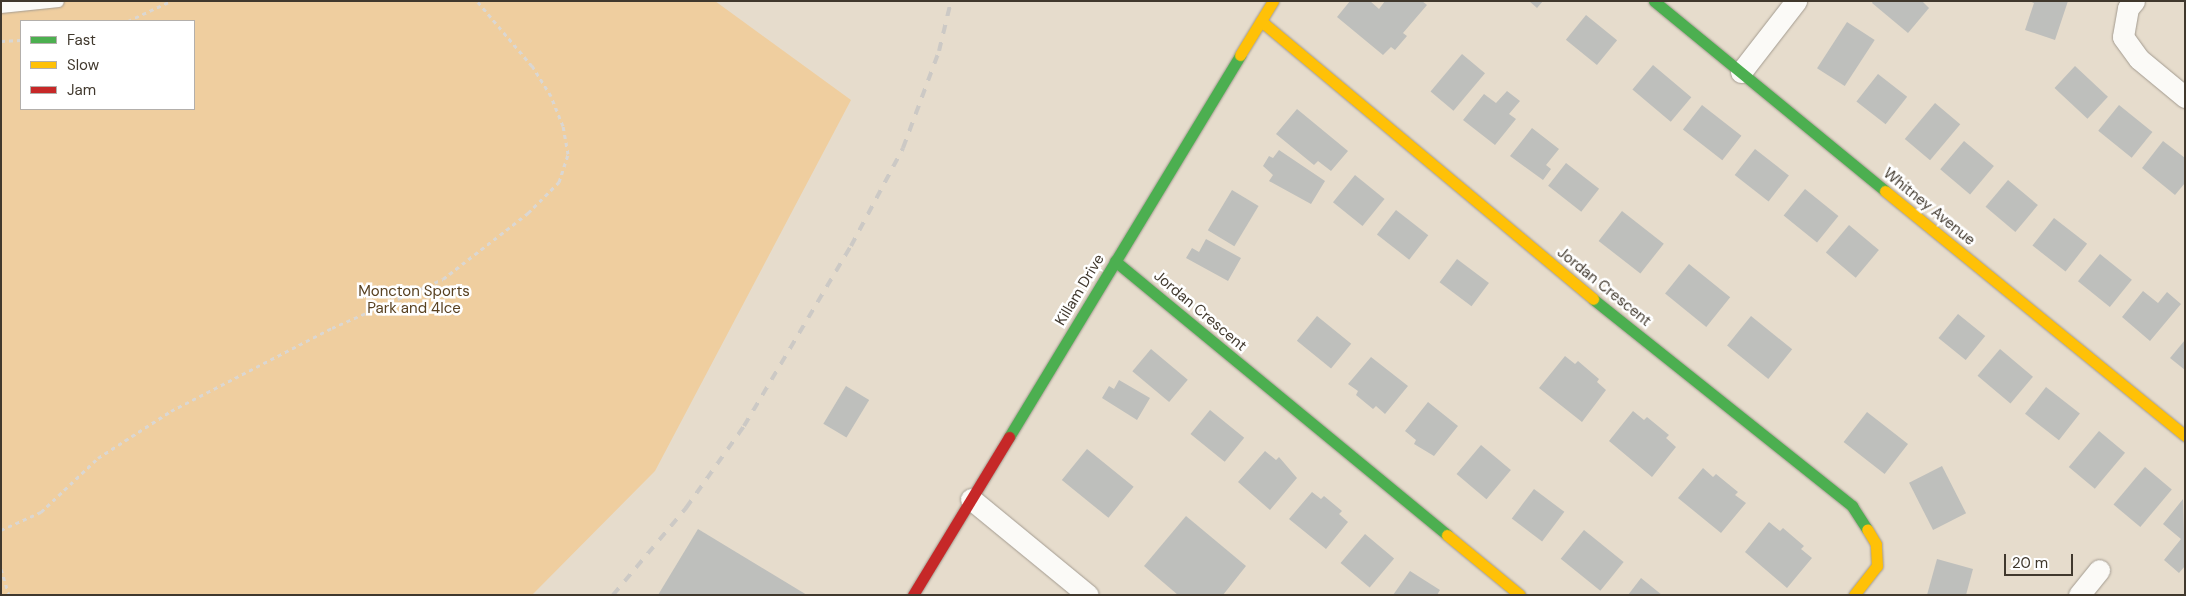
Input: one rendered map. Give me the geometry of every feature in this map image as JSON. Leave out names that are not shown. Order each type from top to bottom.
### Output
[{"type":"street","name":"Killam Drive","points":[[913,595],[1272,1]]},
{"type":"street","name":"Whitney Avenue","points":[[1654,1],[2185,436]]},
{"type":"street","points":[[1740,72],[1796,1]]},
{"type":"street","points":[[2134,1],[2128,8],[2123,37],[2139,60],[2185,97]]},
{"type":"street","name":"Jordan Crescent","points":[[1261,21],[1562,274],[1852,506],[1876,544],[1877,566],[1854,595]]},
{"type":"street","name":"Jordan Crescent","points":[[1115,261],[1520,595]]},
{"type":"street","points":[[971,499],[1088,595]]},
{"type":"street","points":[[2080,595],[2099,570]]},
{"type":"lane","points":[[1,7],[58,1]]},
{"type":"path","points":[[130,20],[171,1]]},
{"type":"path","points":[[1,530],[41,512],[98,458],[171,411],[332,328],[443,279],[528,213],[559,182],[568,154],[563,126],[551,96],[532,66],[477,1]]},
{"type":"path","points":[[1,41],[20,40]]},
{"type":"path","points":[[1,569],[9,595]]},
{"type":"green space","name":"Moncton Sports Park and 4Ice","points":[[1,1],[715,1],[851,100],[655,471],[532,595],[1,595]]},
{"type":"building","points":[[1350,1],[1370,1],[1379,9],[1385,1],[1422,1],[1427,5],[1403,33],[1407,36],[1395,50],[1391,47],[1383,55],[1337,17]]},
{"type":"building","points":[[1529,1],[1543,1],[1537,8]]},
{"type":"building","points":[[1873,1],[1922,1],[1929,8],[1908,33],[1872,3]]},
{"type":"building","points":[[2029,1],[2068,1],[2055,40],[2025,30],[2034,3]]},
{"type":"building","points":[[1586,15],[1617,40],[1597,65],[1566,40]]},
{"type":"building","points":[[1847,22],[1875,40],[1845,86],[1817,68]]},
{"type":"building","points":[[1462,54],[1485,73],[1453,111],[1431,92]]},
{"type":"building","points":[[1653,65],[1691,97],[1671,122],[1632,90]]},
{"type":"building","points":[[2075,66],[2108,97],[2087,119],[2055,88]]},
{"type":"building","points":[[1878,74],[1907,97],[1886,124],[1856,102]]},
{"type":"building","points":[[1507,91],[1520,101],[1509,114],[1516,119],[1495,145],[1463,120],[1484,94],[1496,103]]},
{"type":"building","points":[[1935,103],[1960,124],[1930,160],[1905,139]]},
{"type":"building","points":[[1702,105],[1741,136],[1722,160],[1683,129]]},
{"type":"building","points":[[2119,105],[2152,132],[2132,158],[2098,131]]},
{"type":"building","points":[[1297,109],[1348,151],[1331,171],[1318,161],[1314,165],[1276,134]]},
{"type":"building","points":[[1532,128],[1559,149],[1546,165],[1551,169],[1543,180],[1510,156]]},
{"type":"building","points":[[1964,141],[1994,166],[1970,194],[1940,169]]},
{"type":"building","points":[[2163,141],[2185,158],[2185,183],[2175,195],[2142,168]]},
{"type":"building","points":[[1755,149],[1789,175],[1769,201],[1735,175]]},
{"type":"building","points":[[1279,150],[1325,181],[1311,204],[1269,181],[1273,175],[1263,166],[1269,156],[1273,158]]},
{"type":"building","points":[[1566,163],[1599,189],[1581,212],[1548,186]]},
{"type":"building","points":[[1355,175],[1385,199],[1363,226],[1333,202]]},
{"type":"building","points":[[2008,180],[2038,205],[2015,232],[1986,207]]},
{"type":"building","points":[[1805,189],[1838,216],[1817,242],[1784,215]]},
{"type":"building","points":[[1232,190],[1259,206],[1234,246],[1208,230]]},
{"type":"building","points":[[1396,210],[1428,235],[1409,260],[1377,234]]},
{"type":"building","points":[[1622,211],[1664,244],[1640,274],[1599,241]]},
{"type":"building","points":[[2054,218],[2087,244],[2066,271],[2032,246]]},
{"type":"building","points":[[1849,225],[1879,250],[1856,278],[1826,253]]},
{"type":"building","points":[[1206,239],[1241,258],[1228,281],[1186,258],[1192,248],[1199,252]]},
{"type":"building","points":[[2100,254],[2132,280],[2110,307],[2078,281]]},
{"type":"building","points":[[1457,259],[1489,283],[1471,306],[1440,282]]},
{"type":"building","points":[[1689,264],[1730,297],[1706,327],[1665,294]]},
{"type":"building","points":[[2143,291],[2158,303],[2167,292],[2181,304],[2150,341],[2122,317]]},
{"type":"building","points":[[1958,314],[1985,336],[1966,360],[1938,338]]},
{"type":"building","points":[[1317,316],[1351,344],[1331,369],[1297,341]]},
{"type":"building","points":[[1751,316],[1792,349],[1768,379],[1727,346]]},
{"type":"building","points":[[2185,340],[2185,370],[2170,358]]},
{"type":"building","points":[[1151,349],[1188,380],[1169,402],[1132,371]]},
{"type":"building","points":[[2000,349],[2033,377],[2010,403],[1978,376]]},
{"type":"building","points":[[1565,356],[1575,364],[1578,361],[1599,379],[1597,382],[1606,390],[1582,422],[1539,388]]},
{"type":"building","points":[[1371,357],[1408,386],[1385,414],[1376,406],[1373,409],[1356,395],[1358,391],[1348,384]]},
{"type":"building","points":[[1119,380],[1150,398],[1137,420],[1102,398],[1109,386],[1114,389]]},
{"type":"building","points":[[846,386],[869,400],[846,438],[823,424]]},
{"type":"building","points":[[2046,387],[2080,413],[2059,440],[2025,414]]},
{"type":"building","points":[[1428,402],[1458,426],[1434,456],[1414,444],[1416,440],[1405,431]]},
{"type":"building","points":[[1210,410],[1244,438],[1225,462],[1190,434]]},
{"type":"building","points":[[1633,411],[1644,420],[1647,417],[1669,435],[1666,438],[1676,447],[1652,477],[1609,441]]},
{"type":"building","points":[[1867,412],[1908,444],[1885,474],[1844,442]]},
{"type":"building","points":[[2099,431],[2125,453],[2095,489],[2069,467]]},
{"type":"building","points":[[1481,445],[1511,470],[1486,499],[1457,474]]},
{"type":"building","points":[[1087,449],[1134,487],[1108,518],[1062,480]]},
{"type":"building","points":[[1265,451],[1276,460],[1279,457],[1297,478],[1270,510],[1238,482]]},
{"type":"building","points":[[1942,466],[1966,513],[1933,530],[1909,483]]},
{"type":"building","points":[[2145,467],[2172,489],[2140,527],[2114,505]]},
{"type":"building","points":[[1703,468],[1713,477],[1716,474],[1738,492],[1735,495],[1746,503],[1721,533],[1678,498]]},
{"type":"building","points":[[1534,489],[1564,512],[1542,541],[1512,519]]},
{"type":"building","points":[[1312,492],[1321,499],[1324,496],[1342,511],[1339,514],[1348,522],[1326,549],[1289,519]]},
{"type":"building","points":[[2183,499],[2185,566],[2179,573],[2164,560],[2181,539],[2163,524]]},
{"type":"building","points":[[1186,516],[1246,566],[1223,595],[1178,595],[1144,566]]},
{"type":"building","points":[[1769,522],[1780,531],[1783,528],[1804,546],[1801,549],[1812,558],[1787,588],[1745,552]]},
{"type":"building","points":[[698,529],[807,595],[658,595]]},
{"type":"building","points":[[1584,530],[1624,562],[1600,591],[1561,559]]},
{"type":"building","points":[[1365,534],[1394,558],[1370,588],[1341,563]]},
{"type":"building","points":[[1937,559],[1973,569],[1966,595],[1927,595]]},
{"type":"building","points":[[1410,571],[1440,590],[1437,595],[1393,595]]},
{"type":"building","points":[[1641,578],[1662,595],[1628,595]]},
{"type":"railway","points":[[613,595],[686,508],[744,426],[851,246],[903,148],[939,51],[951,1]]},
{"type":"traffic: fast","points":[[1654,1],[1885,191]]},
{"type":"traffic: fast","points":[[1009,437],[1240,55]]},
{"type":"traffic: fast","points":[[1115,261],[1447,535]]},
{"type":"traffic: fast","points":[[1593,299],[1852,506],[1867,529]]},
{"type":"traffic: slow","points":[[1240,55],[1273,1]]},
{"type":"traffic: slow","points":[[1261,21],[1593,299]]},
{"type":"traffic: slow","points":[[1885,191],[2185,436]]},
{"type":"traffic: slow","points":[[1854,595],[1877,566],[1876,544],[1867,529]]},
{"type":"traffic: slow","points":[[1447,535],[1520,595]]},
{"type":"traffic: jam","points":[[913,595],[1009,437]]}]
